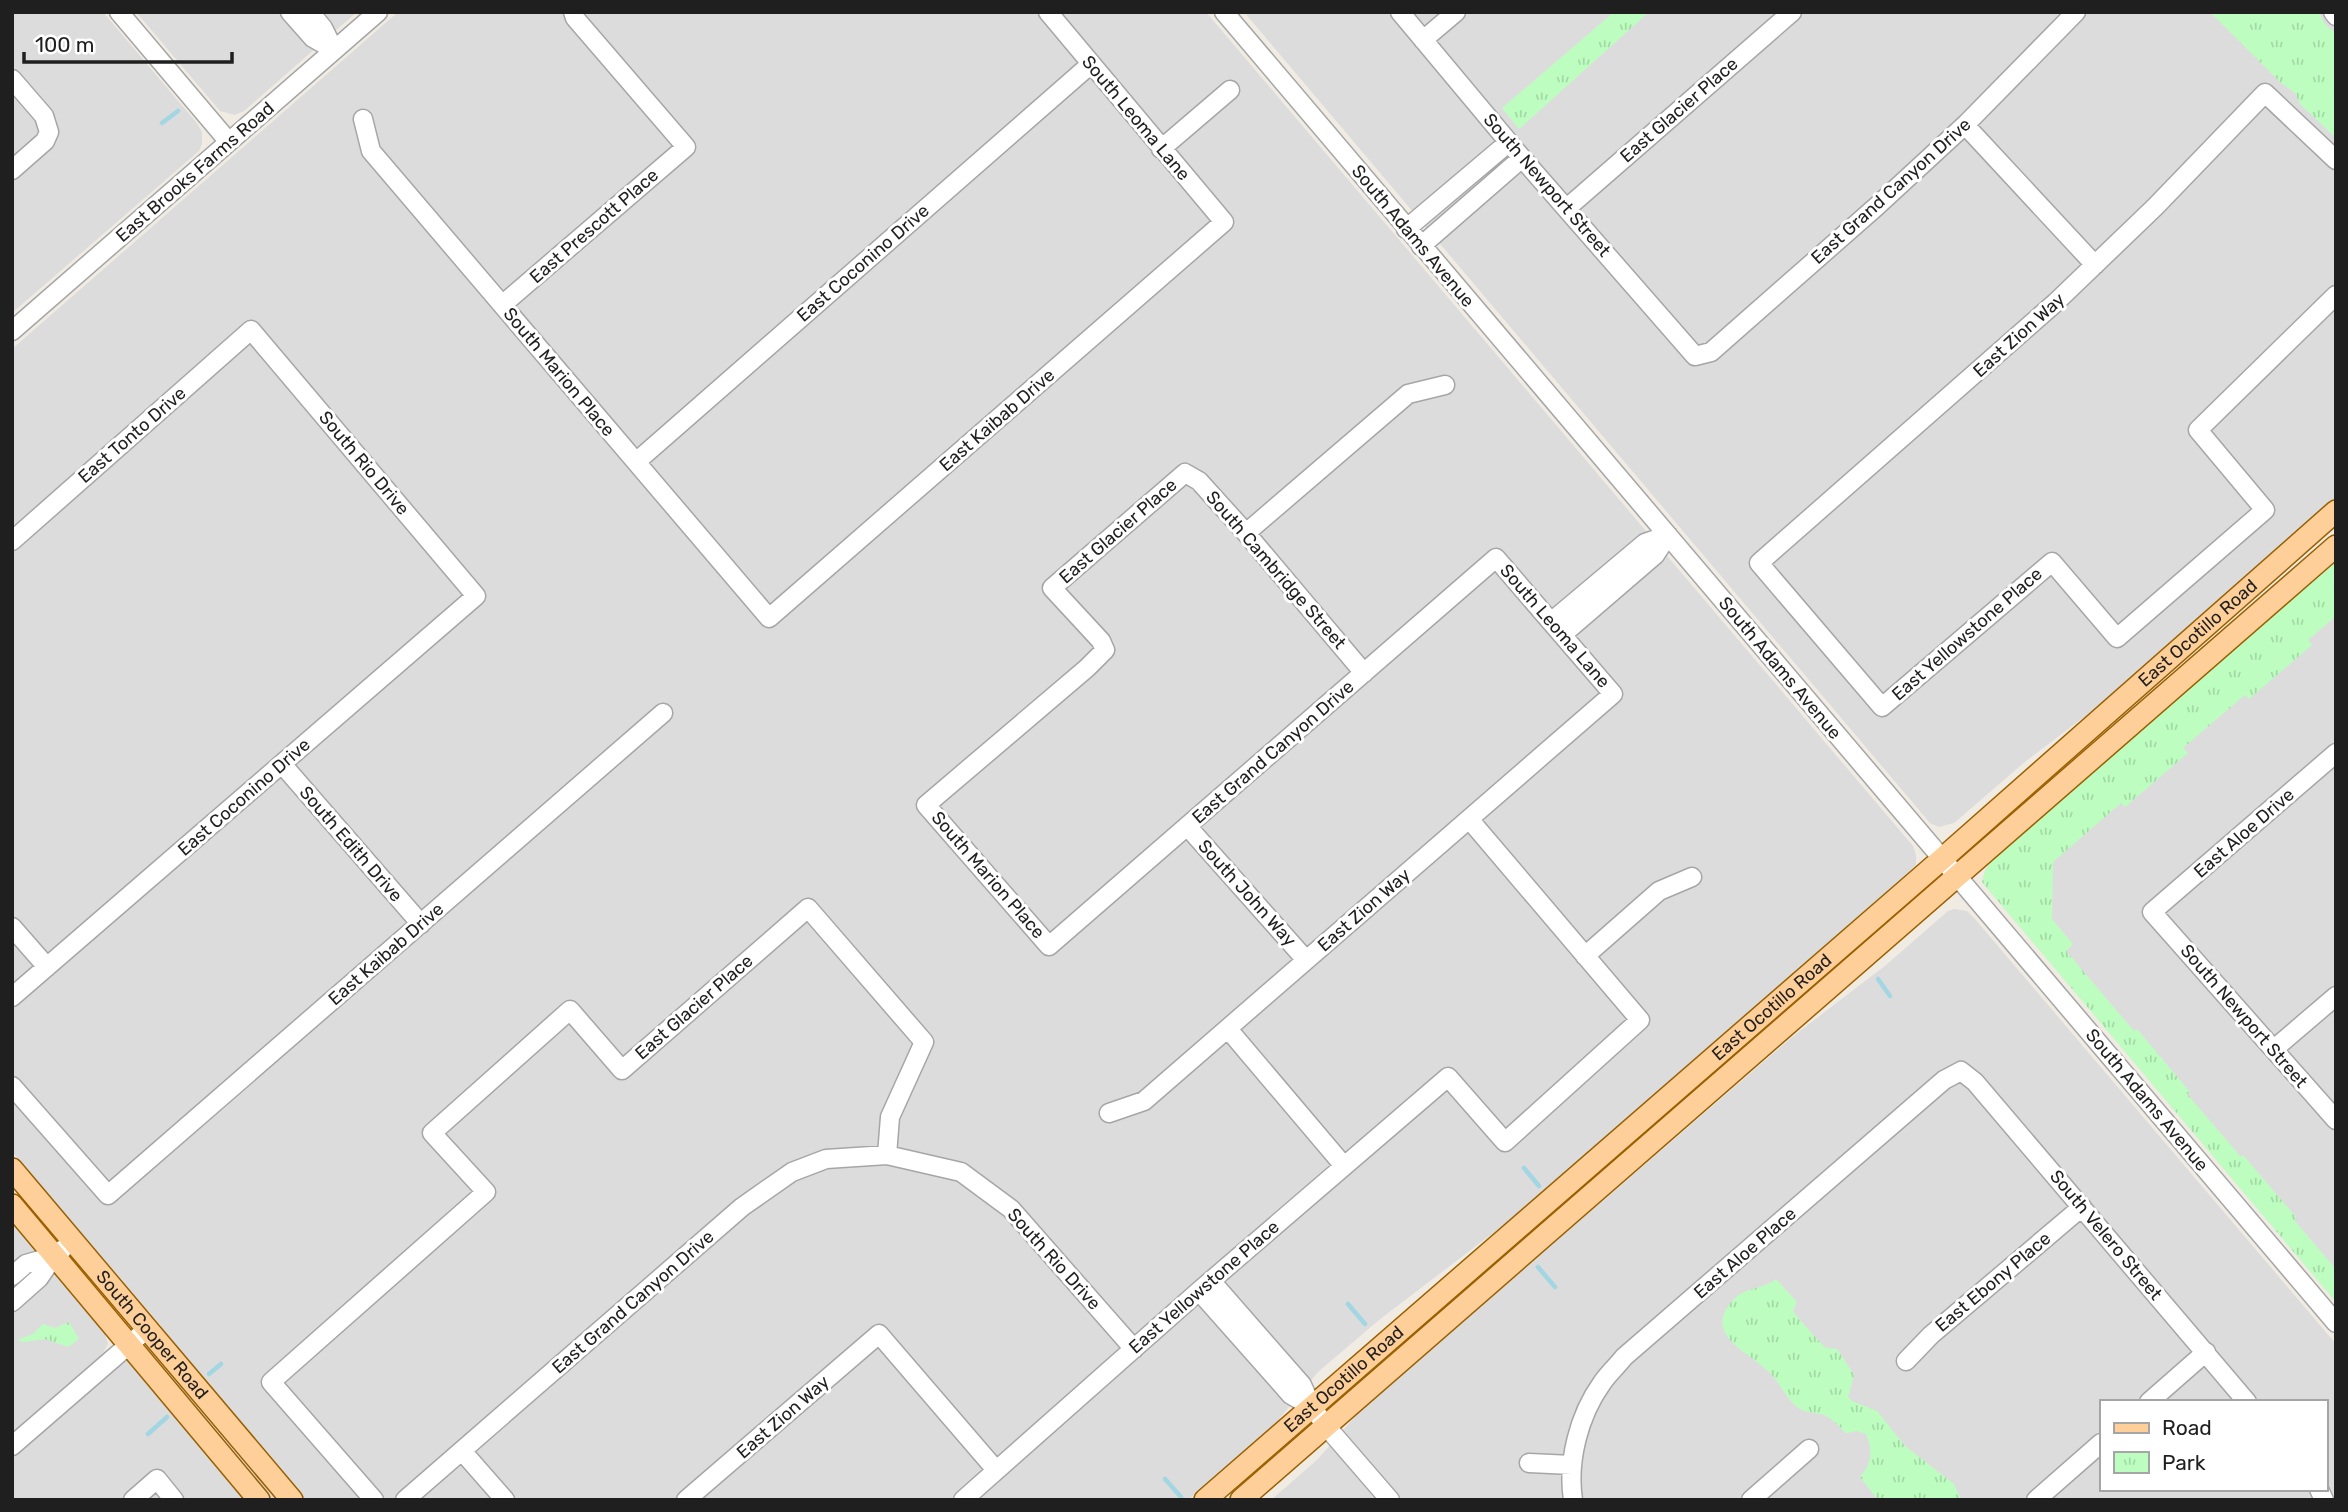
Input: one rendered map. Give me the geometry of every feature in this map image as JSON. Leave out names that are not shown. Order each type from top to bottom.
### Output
[{"type":"main road","name":"East Ocotillo Road","points":[[1205,1500],[1942,859],[2336,511]]},
{"type":"main road","name":"East Ocotillo Road","points":[[1241,1500],[2336,546]]},
{"type":"main road","name":"South Cooper Road","points":[[12,1169],[292,1500]]},
{"type":"main road","name":"South Cooper Road","points":[[12,1205],[259,1500]]},
{"type":"street","points":[[119,12],[229,142]]},
{"type":"street","points":[[290,12],[313,38],[334,50]]},
{"type":"street","points":[[310,12],[323,28],[334,50]]},
{"type":"street","name":"East Brooks Farms Road","points":[[12,331],[378,12]]},
{"type":"street","name":"South Leoma Lane","points":[[1048,12],[1224,222]]},
{"type":"street","name":"South Adams Avenue","points":[[1224,12],[2336,1323]]},
{"type":"street","name":"South Newport Street","points":[[1400,12],[1522,158],[1695,356]]},
{"type":"street","points":[[1423,40],[1456,12]]},
{"type":"street","name":"East Glacier Place","points":[[1567,208],[1792,12]]},
{"type":"street","name":"East Grand Canyon Drive","points":[[1695,356],[1711,352],[1877,206],[1965,125],[2076,12]]},
{"type":"street","name":"East Prescott Place","points":[[502,305],[686,147],[573,14]]},
{"type":"street","name":"East Coconino Drive","points":[[636,463],[1091,64]]},
{"type":"street","points":[[12,79],[44,116],[49,132],[45,141],[12,170]]},
{"type":"street","points":[[1161,149],[1230,90]]},
{"type":"street","name":"East Zion Way","points":[[1882,707],[1759,563],[2004,350],[2155,207],[2265,93],[2336,160]]},
{"type":"street","name":"South Marion Place","points":[[363,119],[371,150],[769,618]]},
{"type":"street","points":[[1965,125],[2095,265]]},
{"type":"street","points":[[1406,229],[1509,142]]},
{"type":"street","points":[[1421,246],[1522,158]]},
{"type":"street","name":"East Kaibab Drive","points":[[769,618],[1224,222]]},
{"type":"street","name":"East Yellowstone Place","points":[[1882,707],[2052,562],[2117,638],[2266,510],[2198,430],[2336,295]]},
{"type":"street","name":"East Tonto Drive","points":[[12,541],[251,330]]},
{"type":"street","name":"South Rio Drive","points":[[251,330],[476,596]]},
{"type":"street","points":[[1246,533],[1408,394],[1445,385]]},
{"type":"street","name":"East Glacier Place","points":[[926,805],[1105,650],[1101,641],[1052,588],[1185,473]]},
{"type":"street","name":"South Cambridge Street","points":[[1185,473],[1199,481],[1246,533],[1364,673]]},
{"type":"street","points":[[1556,629],[1655,555],[1668,535]]},
{"type":"street","name":"South Leoma Lane","points":[[1496,558],[1613,694]]},
{"type":"street","name":"East Grand Canyon Drive","points":[[1049,946],[1496,558]]},
{"type":"street","name":"East Coconino Drive","points":[[12,997],[476,596]]},
{"type":"street","name":"East Zion Way","points":[[1109,1113],[1144,1101],[1613,694]]},
{"type":"street","name":"East Kaibab Drive","points":[[12,1086],[108,1195],[663,713]]},
{"type":"street","name":"East Aloe Drive","points":[[2152,912],[2336,753]]},
{"type":"street","name":"South Edith Drive","points":[[282,764],[421,924]]},
{"type":"street","name":"South Marion Place","points":[[926,805],[1049,946]]},
{"type":"street","points":[[1469,819],[1584,956],[1659,891],[1692,877]]},
{"type":"street","name":"South John Way","points":[[1187,826],[1306,960]]},
{"type":"street","name":"East Glacier Place","points":[[374,1500],[271,1382],[486,1192],[432,1133],[570,1010],[622,1070],[808,908],[924,1042],[890,1117],[887,1155]]},
{"type":"street","name":"South Newport Street","points":[[2152,912],[2336,1121]]},
{"type":"street","points":[[12,927],[47,967]]},
{"type":"street","name":"East Yellowstone Place","points":[[963,1500],[1205,1286],[1448,1077],[1505,1142],[1640,1020],[1584,956]]},
{"type":"street","points":[[2274,1049],[2336,996]]},
{"type":"street","points":[[1228,1029],[1344,1166]]},
{"type":"street","name":"South Velero Street","points":[[1961,1071],[1975,1082],[2245,1400]]},
{"type":"street","name":"East Aloe Place","points":[[1573,1500],[1572,1465],[1586,1410],[1602,1382],[1624,1357],[1944,1080],[1961,1071]]},
{"type":"street","name":"East Grand Canyon Drive","points":[[405,1500],[742,1208],[782,1179],[826,1159],[887,1155]]},
{"type":"street","name":"South Rio Drive","points":[[887,1155],[961,1172],[1011,1209],[1134,1349]]},
{"type":"street","name":"East Ebony Place","points":[[1906,1360],[1931,1335],[2082,1207]]},
{"type":"street","points":[[13,1299],[40,1278],[54,1256],[72,1240]]},
{"type":"street","points":[[12,1276],[26,1264],[54,1256]]},
{"type":"street","points":[[1205,1286],[1291,1395],[1312,1408],[1390,1500]]},
{"type":"street","points":[[12,1446],[147,1329]]},
{"type":"street","name":"East Zion Way","points":[[686,1500],[879,1334],[996,1470]]},
{"type":"street","points":[[2151,1400],[2206,1353]]},
{"type":"street","points":[[2036,1500],[2100,1444]]},
{"type":"street","points":[[1751,1500],[1809,1449]]},
{"type":"street","points":[[462,1451],[505,1500]]},
{"type":"street","points":[[1530,1462],[1572,1465]]},
{"type":"street","points":[[133,1500],[157,1479],[174,1500]]},
{"type":"shaded area","points":[[12,12],[103,12],[196,122],[202,132],[202,144],[199,151],[12,313]]},
{"type":"shaded area","points":[[136,12],[357,12],[244,111],[235,115],[220,111]]},
{"type":"shaded area","points":[[398,12],[1206,12],[1913,846],[1916,865],[1817,955],[1510,1220],[1379,1320],[1318,1372],[1275,1424],[1188,1500],[12,1500],[12,1456],[162,1327],[12,1152],[12,349]]},
{"type":"shaded area","points":[[1244,12],[2336,12],[2336,500],[2125,686],[2026,761],[1954,823],[1939,827],[1930,823]]},
{"type":"shaded area","points":[[2336,561],[2336,1302],[1982,882],[1990,863]]},
{"type":"shaded area","points":[[1948,911],[1967,911],[2336,1344],[2336,1500],[1271,1500],[1318,1459],[1358,1413],[1792,1037],[1886,965]]},
{"type":"shaded area","points":[[12,1221],[104,1331],[108,1344],[102,1355],[12,1433]]},
{"type":"green space","points":[[1614,12],[1649,12],[1519,129],[1502,108]]},
{"type":"green space","points":[[2210,12],[2319,12],[2324,23],[2336,34],[2336,138],[2300,104],[2295,93],[2281,83]]},
{"type":"green space","points":[[2336,561],[2336,616],[2308,640],[2312,645],[2249,699],[2245,695],[2183,748],[2188,753],[2125,807],[2121,803],[2053,862],[2052,919],[2073,944],[2066,951],[2134,1031],[2137,1029],[2190,1092],[2187,1094],[2241,1157],[2243,1155],[2296,1217],[2294,1220],[2334,1267],[2336,1266],[2336,1302],[1982,882],[1990,863]]},
{"type":"green space","points":[[1776,1279],[1797,1302],[1793,1311],[1795,1314],[1825,1347],[1837,1349],[1854,1375],[1848,1397],[1877,1411],[1905,1446],[1954,1484],[1961,1500],[1878,1500],[1860,1477],[1870,1457],[1866,1434],[1857,1431],[1846,1433],[1828,1417],[1800,1409],[1769,1372],[1732,1342],[1722,1323],[1725,1312],[1734,1299]]},
{"type":"green space","points":[[69,1322],[79,1339],[68,1347],[45,1339],[24,1342],[17,1340],[33,1334],[43,1324],[55,1328]]},
{"type":"waterway","points":[[162,123],[178,111]]},
{"type":"waterway","points":[[1878,979],[1890,996]]},
{"type":"waterway","points":[[1524,1168],[1539,1186]]},
{"type":"waterway","points":[[1538,1267],[1555,1287]]},
{"type":"waterway","points":[[1348,1304],[1365,1324]]},
{"type":"waterway","points":[[209,1374],[221,1364]]},
{"type":"waterway","points":[[148,1434],[167,1417]]},
{"type":"waterway","points":[[1165,1479],[1181,1497]]}]
